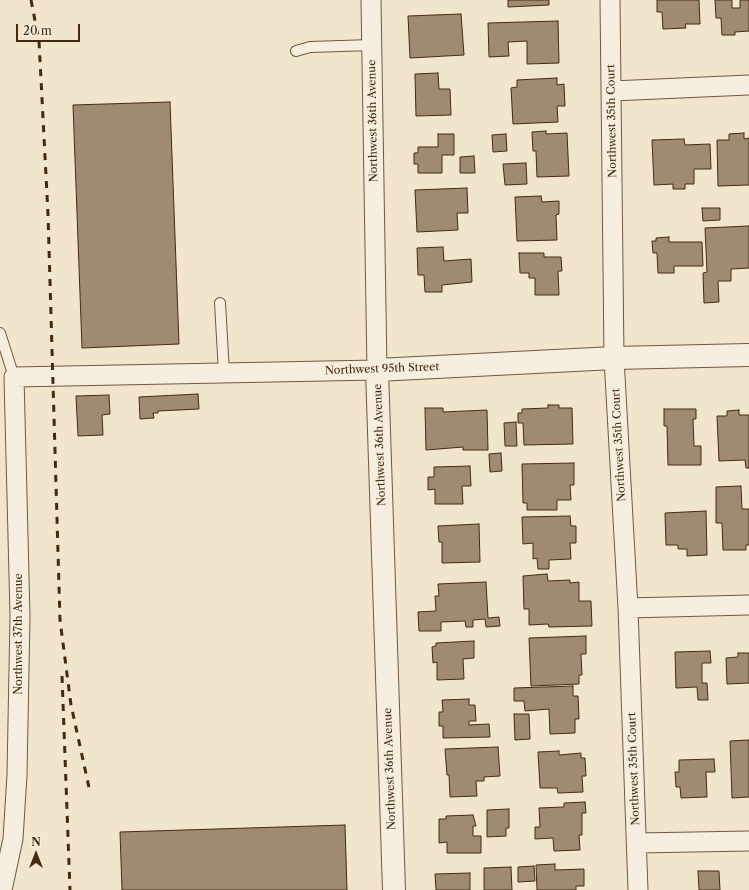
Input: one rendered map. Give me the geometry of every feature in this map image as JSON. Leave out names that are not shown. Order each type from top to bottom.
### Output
[{"type":"street","name":"Northwest 36th Avenue","points":[[371,0],[377,370],[394,890]]},
{"type":"street","name":"Northwest 35th Court","points":[[610,0],[614,358],[628,608],[638,890]]},
{"type":"street","points":[[612,91],[749,85]]},
{"type":"street","name":"Northwest 95th Street","points":[[14,377],[377,370],[614,358],[749,355]]},
{"type":"street","name":"Northwest 37th Avenue","points":[[2,882],[13,839],[16,803],[19,691],[19,553],[14,377]]},
{"type":"street","points":[[628,608],[749,605]]},
{"type":"street","points":[[636,843],[749,841]]},
{"type":"lane","points":[[296,51],[310,47],[372,45]]},
{"type":"lane","points":[[220,303],[224,373]]},
{"type":"lane","points":[[0,334],[14,377]]},
{"type":"building","points":[[508,0],[549,0],[549,5],[508,7]]},
{"type":"building","points":[[657,0],[699,0],[700,24],[685,24],[686,28],[663,29],[662,12],[657,12]]},
{"type":"building","points":[[715,0],[732,0],[732,8],[740,8],[740,0],[749,0],[749,31],[735,32],[735,35],[722,35],[721,18],[716,18]]},
{"type":"building","points":[[461,14],[464,55],[410,58],[408,16]]},
{"type":"building","points":[[558,21],[559,63],[527,64],[527,41],[508,42],[509,56],[489,57],[488,23]]},
{"type":"building","points":[[438,73],[439,89],[450,89],[451,115],[416,116],[415,74]]},
{"type":"building","points":[[557,78],[557,85],[564,84],[565,106],[557,106],[558,122],[513,124],[511,88],[517,87],[517,80]]},
{"type":"building","points":[[170,102],[179,344],[82,348],[73,105]]},
{"type":"building","points":[[546,131],[546,134],[567,133],[569,176],[537,177],[536,151],[533,151],[532,132]]},
{"type":"building","points":[[744,133],[744,139],[749,138],[749,185],[718,186],[717,140],[729,140],[729,134]]},
{"type":"building","points":[[438,134],[454,134],[454,155],[442,155],[442,173],[418,173],[418,164],[414,164],[414,153],[418,153],[418,147],[438,147]]},
{"type":"building","points":[[506,134],[507,151],[493,152],[492,135]]},
{"type":"building","points":[[684,139],[685,145],[710,144],[711,169],[694,169],[694,184],[685,184],[685,189],[673,189],[673,184],[654,185],[652,140]]},
{"type":"building","points":[[474,156],[475,173],[460,173],[460,157]]},
{"type":"building","points":[[526,163],[527,184],[505,185],[503,164]]},
{"type":"building","points":[[467,188],[468,213],[457,213],[458,230],[417,232],[415,190]]},
{"type":"building","points":[[541,196],[542,202],[559,201],[559,214],[556,215],[557,240],[517,241],[515,197]]},
{"type":"building","points":[[702,208],[720,208],[720,220],[703,221]]},
{"type":"building","points":[[749,226],[749,268],[731,269],[731,281],[718,281],[719,302],[704,303],[703,273],[707,272],[705,228]]},
{"type":"building","points":[[669,237],[669,242],[702,242],[703,266],[674,266],[674,273],[658,273],[657,253],[653,253],[652,241],[656,241],[656,238]]},
{"type":"building","points":[[443,247],[444,261],[471,259],[472,282],[442,285],[442,292],[425,292],[424,275],[418,275],[417,248]]},
{"type":"building","points":[[519,253],[544,253],[544,257],[561,257],[562,271],[558,271],[559,295],[535,295],[535,278],[529,278],[529,273],[520,273]]},
{"type":"building","points":[[198,394],[199,409],[158,411],[158,413],[153,413],[154,418],[140,419],[139,397]]},
{"type":"building","points":[[109,395],[110,414],[102,415],[103,435],[78,436],[76,396]]},
{"type":"building","points":[[548,405],[559,405],[559,408],[572,408],[573,444],[524,445],[523,423],[518,423],[518,413],[522,413],[522,409],[548,408]]},
{"type":"building","points":[[425,408],[443,408],[443,412],[487,410],[488,450],[463,450],[463,447],[426,450]]},
{"type":"building","points":[[664,409],[696,409],[696,419],[693,419],[694,446],[701,446],[701,465],[668,465],[667,426],[664,426]]},
{"type":"building","points":[[739,410],[739,415],[749,415],[749,468],[746,468],[745,460],[719,461],[717,416],[727,416],[727,411]]},
{"type":"building","points":[[516,422],[517,446],[505,446],[504,423]]},
{"type":"building","points":[[501,453],[502,471],[490,472],[489,454]]},
{"type":"building","points":[[574,463],[574,485],[570,485],[571,500],[557,500],[557,510],[527,510],[527,503],[523,503],[522,464]]},
{"type":"building","points":[[470,466],[471,486],[462,486],[463,504],[435,504],[435,489],[428,490],[428,477],[434,477],[434,467]]},
{"type":"building","points":[[741,486],[742,509],[749,509],[749,545],[746,545],[746,550],[723,550],[722,523],[716,523],[716,487]]},
{"type":"building","points":[[706,511],[707,555],[687,556],[687,549],[678,549],[678,545],[666,545],[665,513]]},
{"type":"building","points":[[570,516],[571,526],[576,526],[576,543],[570,543],[571,559],[549,560],[549,569],[538,569],[537,558],[533,559],[533,543],[523,544],[522,517]]},
{"type":"building","points":[[479,524],[480,562],[442,563],[442,542],[439,542],[438,526]]},
{"type":"building","points":[[547,574],[548,581],[570,580],[570,583],[579,582],[579,601],[591,601],[592,626],[549,627],[548,624],[529,625],[529,609],[524,609],[523,576]]},
{"type":"building","points":[[486,582],[488,618],[499,617],[500,626],[486,627],[485,619],[473,620],[473,627],[466,627],[465,621],[441,622],[441,631],[419,631],[418,612],[436,611],[435,596],[439,596],[438,584]]},
{"type":"building","points":[[586,636],[586,654],[581,654],[582,675],[579,675],[579,684],[531,686],[529,638]]},
{"type":"building","points":[[474,641],[474,658],[463,659],[464,679],[437,680],[437,662],[433,663],[432,647],[436,646],[436,643]]},
{"type":"building","points":[[710,651],[711,663],[702,663],[702,683],[707,683],[708,700],[698,700],[697,687],[676,688],[675,652]]},
{"type":"building","points":[[738,653],[749,653],[749,683],[727,684],[726,658],[738,657]]},
{"type":"building","points":[[573,686],[573,696],[578,696],[579,719],[575,719],[575,733],[550,734],[549,709],[525,711],[524,701],[514,701],[514,688]]},
{"type":"building","points":[[469,699],[469,705],[475,705],[476,721],[469,721],[469,725],[489,724],[490,737],[443,738],[443,726],[439,726],[439,712],[443,712],[442,700]]},
{"type":"building","points":[[514,714],[529,714],[530,739],[515,740]]},
{"type":"building","points":[[749,740],[749,797],[732,798],[730,741]]},
{"type":"building","points":[[498,747],[500,776],[484,777],[484,781],[476,781],[477,796],[450,797],[449,775],[447,775],[445,749]]},
{"type":"building","points":[[559,751],[559,755],[581,753],[581,758],[585,758],[586,776],[582,776],[583,792],[558,793],[557,788],[540,788],[538,752]]},
{"type":"building","points":[[714,759],[715,772],[706,772],[707,797],[681,798],[680,787],[676,787],[675,772],[679,772],[679,760]]},
{"type":"building","points":[[585,802],[586,813],[582,813],[582,835],[579,835],[580,850],[554,851],[553,838],[535,839],[535,827],[540,827],[539,808],[564,807],[564,803]]},
{"type":"building","points":[[509,809],[509,828],[506,828],[506,836],[487,837],[487,810]]},
{"type":"building","points":[[473,815],[476,826],[473,826],[473,836],[481,836],[481,853],[447,853],[447,842],[439,843],[439,819],[446,819],[446,816]]},
{"type":"building","points":[[345,825],[347,890],[122,890],[120,832]]},
{"type":"building","points":[[555,864],[555,870],[584,869],[584,886],[576,886],[576,890],[537,890],[536,865]]},
{"type":"building","points":[[534,866],[535,881],[518,882],[518,867]]},
{"type":"building","points":[[511,867],[512,890],[484,890],[484,868]]},
{"type":"building","points":[[698,871],[719,871],[720,890],[699,890]]},
{"type":"building","points":[[470,873],[470,890],[436,890],[435,874]]},
{"type":"railway","points":[[31,0],[39,41],[48,214],[60,620],[71,705],[90,792]]},
{"type":"railway","points":[[62,676],[70,890]]}]
